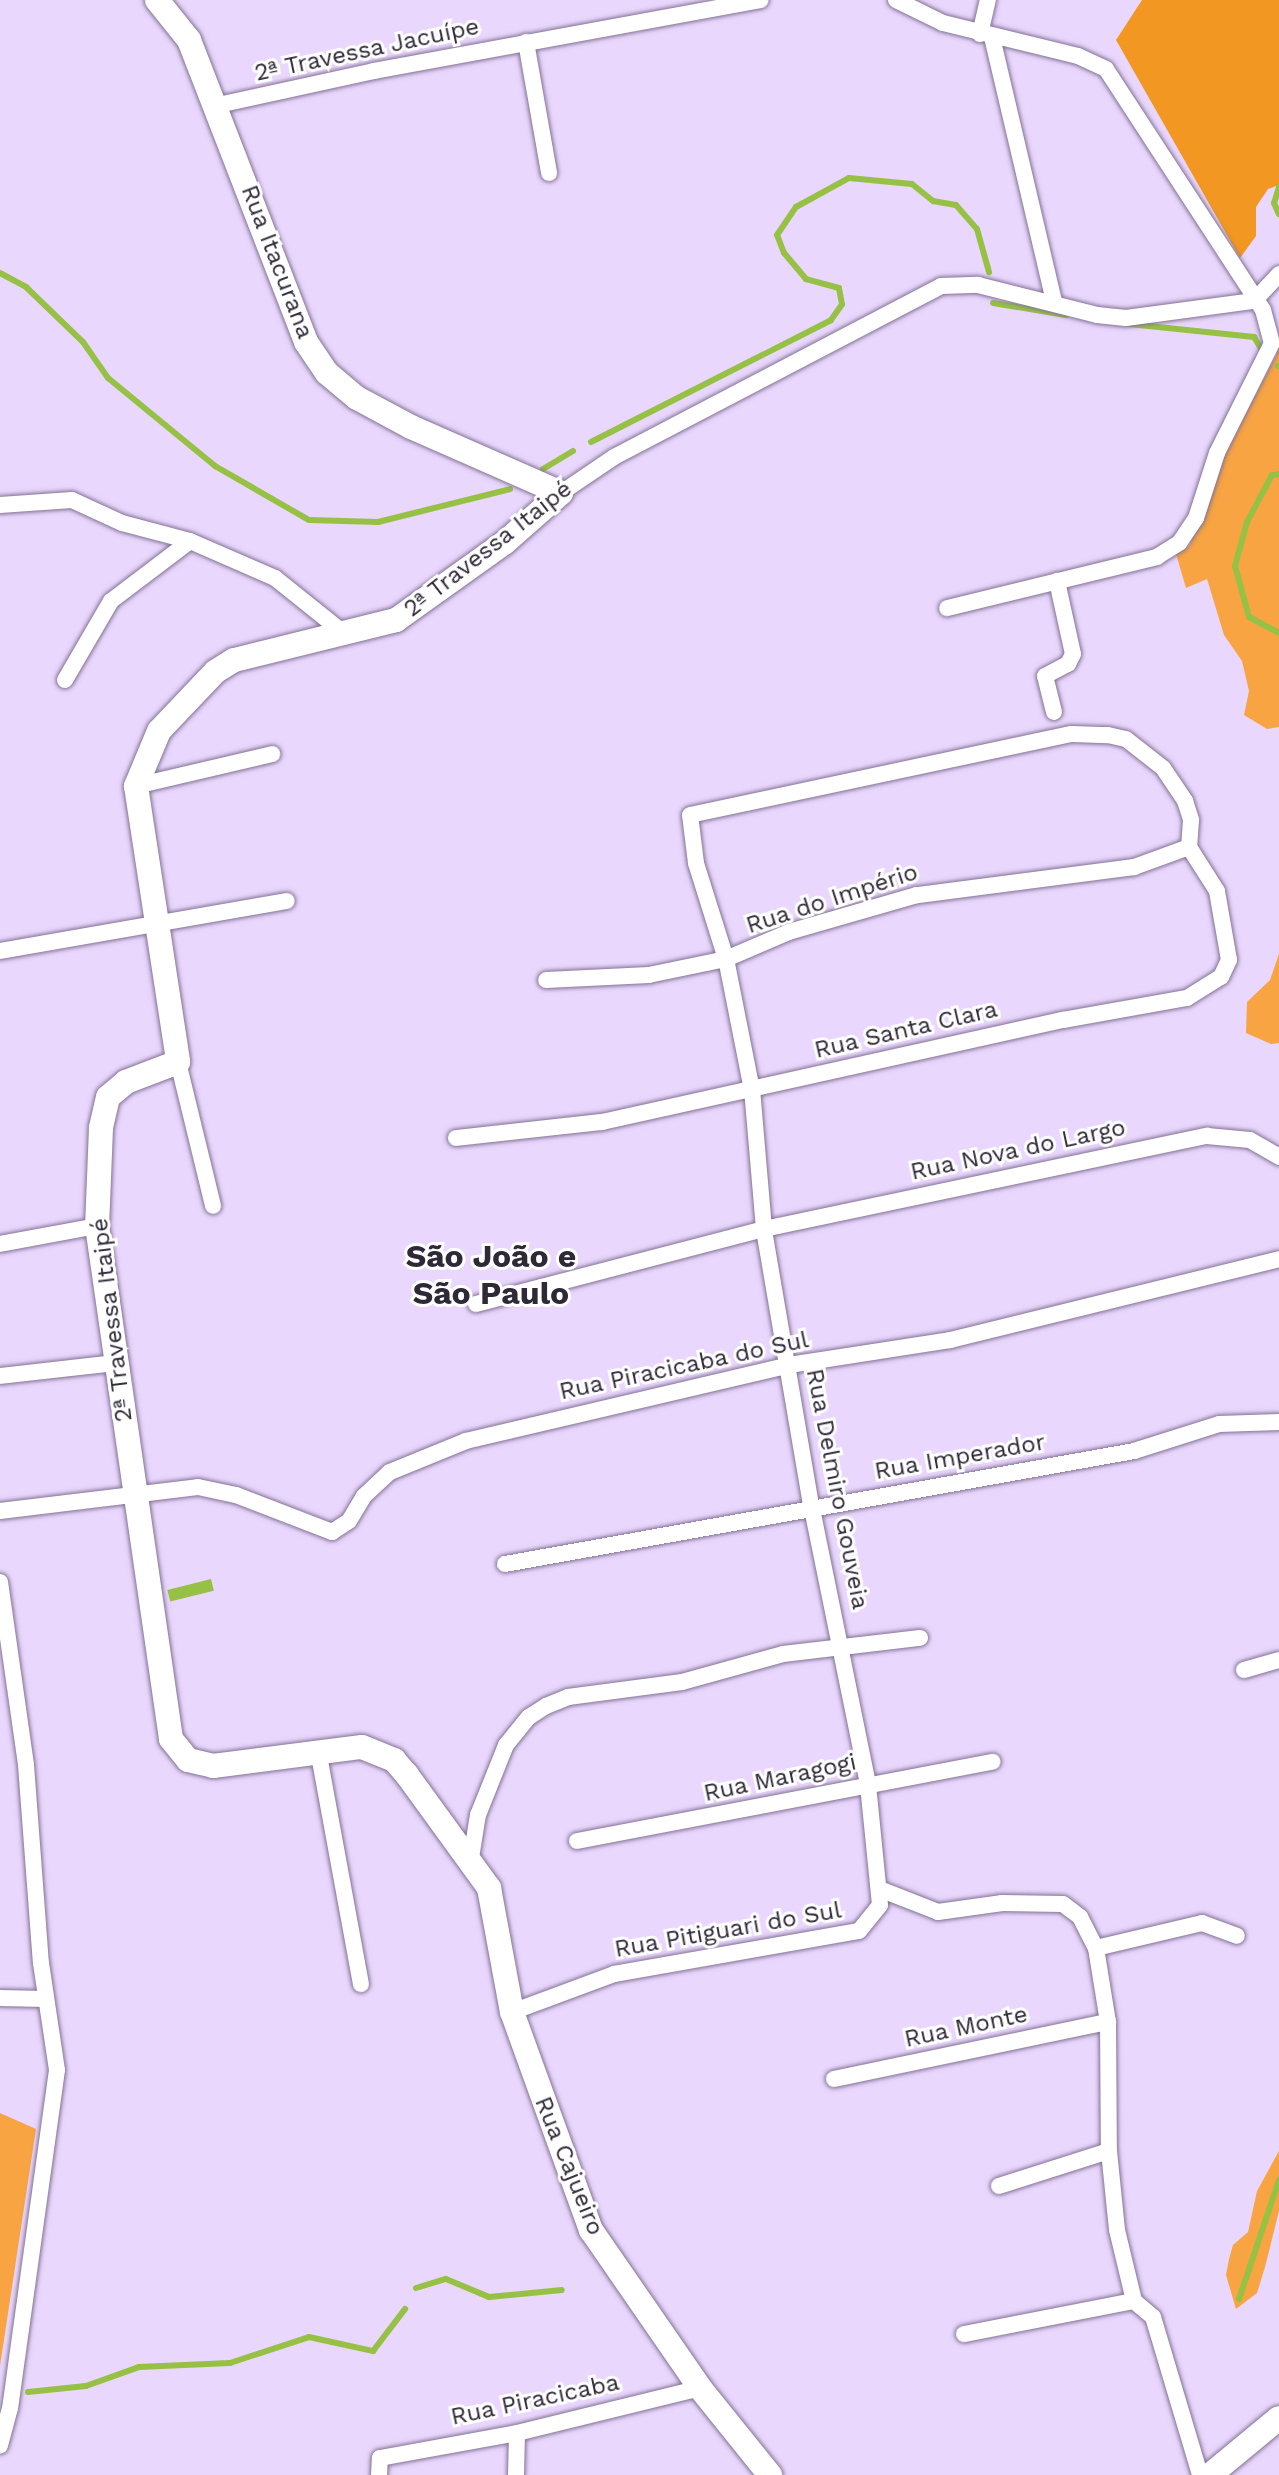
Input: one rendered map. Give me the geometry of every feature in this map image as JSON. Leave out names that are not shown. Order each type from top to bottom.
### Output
[{"type":"street","name":"Rua Itacurana","points":[[157,0],[189,40],[218,105],[306,342],[327,373],[357,398],[411,427],[561,493]]},
{"type":"street","name":"2ª Travessa Jacuípe","points":[[218,105],[723,2],[761,0]]},
{"type":"street","points":[[896,0],[922,15],[986,35],[1078,56],[1106,69],[1267,320],[1271,353],[1217,453],[1188,530],[1157,557],[947,608]]},
{"type":"street","points":[[988,0],[986,35],[1054,302]]},
{"type":"street","points":[[526,42],[549,173]]},
{"type":"street","points":[[1254,301],[1279,274]]},
{"type":"street","name":"2ª Travessa Itaipé","points":[[136,786],[159,731],[215,672],[234,660],[396,620],[504,543],[561,493],[614,457],[941,286],[978,285],[1097,315],[1126,318],[1254,301]]},
{"type":"street","points":[[0,505],[72,500],[122,523],[190,541],[275,578],[345,634]]},
{"type":"street","points":[[65,680],[111,601],[190,541]]},
{"type":"street","points":[[1054,712],[1045,676],[1068,664],[1073,654],[1057,581]]},
{"type":"street","name":"Rua Delmiro Gouveia","points":[[882,1890],[868,1784],[811,1505],[764,1229],[752,1090],[726,959],[696,863],[690,815],[1072,734],[1108,735],[1126,739],[1163,768],[1185,801],[1191,820],[1189,847]]},
{"type":"street","points":[[213,1206],[178,1062],[154,924],[136,786],[272,754]]},
{"type":"street","name":"Rua do Império","points":[[546,980],[649,975],[726,959],[789,932],[917,895],[1134,867],[1189,847]]},
{"type":"street","name":"Rua Santa Clara","points":[[456,1138],[554,1130],[752,1090],[1036,1026],[1187,998],[1221,977],[1229,960],[1228,934],[1207,868],[1189,847]]},
{"type":"street","points":[[0,951],[287,901]]},
{"type":"street","name":"2ª Travessa Itaipé","points":[[178,1062],[126,1082],[108,1097],[97,1226],[152,1633],[177,1750],[188,1760],[213,1766],[318,1750],[362,1747],[394,1760],[471,1858],[489,1888],[512,2012]]},
{"type":"street","name":"Rua Nova do Largo","points":[[476,1304],[764,1229],[1207,1136],[1250,1140],[1279,1157]]},
{"type":"street","points":[[0,1244],[97,1226]]},
{"type":"street","name":"Rua Piracicaba do Sul","points":[[134,1499],[180,1488],[220,1490],[332,1532],[349,1521],[364,1496],[390,1472],[444,1449],[789,1365],[950,1340],[1279,1259]]},
{"type":"street","points":[[0,1376],[116,1363]]},
{"type":"street","name":"Rua Imperador","points":[[505,1564],[811,1505],[1134,1451],[1219,1424],[1279,1422]]},
{"type":"street","points":[[0,1511],[134,1499]]},
{"type":"street","points":[[0,1582],[4,1647],[26,1765],[46,1999],[57,2070],[10,2408],[0,2446]]},
{"type":"street","points":[[471,1858],[478,1815],[506,1745],[529,1717],[546,1706],[568,1697],[682,1682],[747,1661],[842,1645],[920,1638]]},
{"type":"street","points":[[1244,1670],[1279,1660]]},
{"type":"street","points":[[318,1750],[361,1984]]},
{"type":"street","name":"Rua Maragogi","points":[[577,1841],[993,1762]]},
{"type":"street","points":[[882,1890],[938,1912],[1002,1903],[1063,1904],[1080,1917],[1096,1948],[1108,2022],[1109,2151],[1117,2230],[1134,2301],[1153,2317],[1200,2475]]},
{"type":"street","name":"Rua Pitiguari do Sul","points":[[512,2012],[614,1974],[859,1931],[871,1921],[882,1890]]},
{"type":"street","points":[[1096,1948],[1202,1923],[1237,1936]]},
{"type":"street","points":[[0,1998],[46,1999]]},
{"type":"street","name":"Rua Cajueiro","points":[[512,2012],[591,2230],[700,2388],[770,2475]]},
{"type":"street","name":"Rua Monte","points":[[834,2079],[1108,2022]]},
{"type":"street","points":[[999,2186],[1109,2151]]},
{"type":"street","points":[[964,2334],[1134,2301]]},
{"type":"street","name":"Rua Piracicaba","points":[[379,2467],[700,2388]]},
{"type":"street","points":[[1210,2475],[1279,2418]]},
{"type":"street","points":[[516,2475],[517,2433]]},
{"type":"shaded area","points":[[1142,0],[1279,0],[1279,185],[1268,189],[1256,207],[1256,236],[1240,258],[1116,40]]},
{"type":"shaded area","points":[[1279,336],[1279,727],[1267,729],[1244,715],[1249,691],[1242,661],[1224,635],[1207,579],[1186,588],[1176,554],[1189,546],[1223,457],[1276,356]]},
{"type":"shaded area","points":[[1279,954],[1279,1043],[1271,1044],[1246,1033],[1247,1002],[1270,980]]},
{"type":"shaded area","points":[[211,1579],[214,1591],[170,1602],[167,1590]]},
{"type":"shaded area","points":[[0,2113],[36,2129],[0,2366]]},
{"type":"shaded area","points":[[1279,2151],[1279,2211],[1265,2267],[1257,2293],[1236,2309],[1226,2275],[1229,2259],[1233,2245],[1248,2232],[1257,2191]]},
{"type":"waterway","points":[[591,442],[831,320],[842,304],[839,288],[806,279],[784,253],[777,235],[796,207],[849,178],[912,184],[933,201],[956,205],[977,229],[989,272]]},
{"type":"waterway","points":[[1279,187],[1274,203],[1279,214]]},
{"type":"waterway","points":[[0,273],[26,287],[83,342],[108,378],[215,466],[309,520],[378,522],[510,489]]},
{"type":"waterway","points":[[993,303],[1066,315]]},
{"type":"waterway","points":[[1129,324],[1254,337],[1260,347]]},
{"type":"waterway","points":[[543,469],[573,451]]},
{"type":"waterway","points":[[1279,474],[1272,475],[1247,522],[1235,566],[1249,617],[1279,633]]},
{"type":"waterway","points":[[1239,2299],[1279,2180]]},
{"type":"waterway","points":[[416,2288],[446,2279],[489,2297],[562,2290]]},
{"type":"waterway","points":[[28,2392],[86,2386],[139,2367],[230,2363],[309,2337],[373,2351],[405,2309]]},
{"type":"district","name":"São João e São Paulo","points":[[491,1276]]}]
